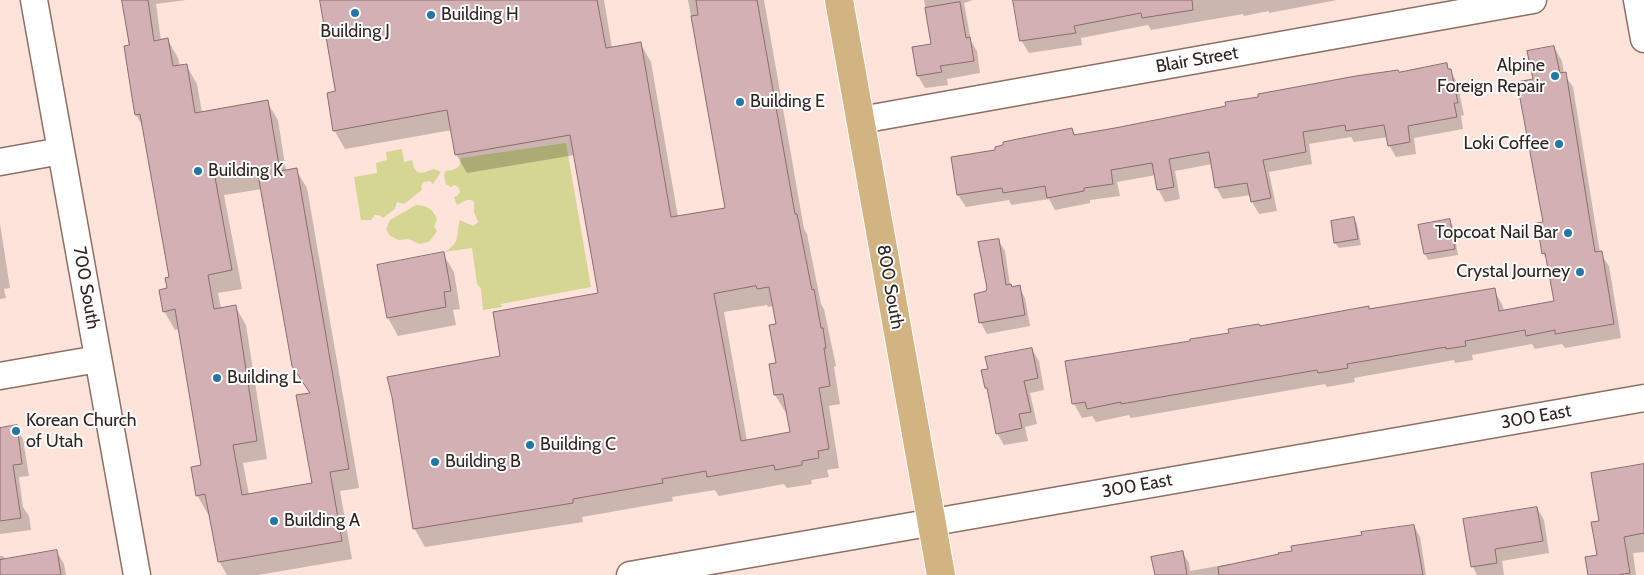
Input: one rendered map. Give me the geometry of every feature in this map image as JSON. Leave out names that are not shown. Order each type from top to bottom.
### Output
[{"type":"main road","name":"800 South","points":[[839,0],[942,575]]},
{"type":"street","name":"700 South","points":[[34,0],[137,575]]},
{"type":"street","name":"Blair Street","points":[[861,120],[1532,0]]},
{"type":"street","points":[[1637,0],[1644,39]]},
{"type":"street","points":[[0,162],[61,151]]},
{"type":"street","points":[[0,376],[98,359]]},
{"type":"street","name":"300 East","points":[[630,575],[1644,398]]},
{"type":"green space","points":[[566,143],[591,287],[501,304],[502,307],[483,310],[481,289],[477,284],[472,248],[445,252],[456,241],[460,220],[473,226],[478,222],[472,200],[467,200],[457,205],[454,197],[460,192],[459,188],[455,185],[451,187],[446,184],[445,171],[459,167],[461,158]]},
{"type":"green space","points":[[402,149],[404,162],[412,160],[417,172],[422,173],[434,169],[441,172],[433,184],[430,181],[424,182],[421,186],[422,190],[404,204],[397,202],[395,209],[383,218],[375,215],[371,220],[361,220],[354,177],[377,173],[376,163],[387,160],[386,152]]},
{"type":"green space","points":[[416,205],[427,207],[436,216],[437,220],[434,226],[437,231],[430,241],[420,244],[408,239],[398,240],[390,236],[386,229],[390,220]]},
{"type":"building","points":[[122,0],[148,0],[154,41],[168,38],[173,66],[187,64],[195,113],[268,100],[280,171],[297,168],[349,469],[330,472],[342,541],[218,562],[205,494],[196,496],[191,467],[201,465],[175,309],[163,312],[159,290],[167,288],[165,278],[169,277],[140,114],[135,115],[124,46],[129,45]],"holes":[[[257,169],[292,366],[310,393],[296,395],[312,483],[242,495],[233,445],[257,441],[236,305],[214,309],[208,275],[232,270],[215,177]]]},
{"type":"building","points":[[320,0],[597,0],[606,48],[641,42],[671,217],[725,208],[691,16],[698,15],[696,0],[757,0],[795,214],[797,214],[821,328],[823,328],[830,386],[819,388],[829,449],[818,451],[819,458],[802,461],[802,465],[775,470],[774,465],[707,477],[706,471],[662,479],[663,483],[573,499],[573,503],[413,529],[392,397],[387,377],[500,356],[493,312],[598,293],[570,135],[455,155],[447,110],[333,131],[327,93],[335,91]],"holes":[[[756,286],[757,289],[769,287],[776,324],[769,325],[776,363],[769,364],[774,395],[783,394],[790,432],[741,441],[714,294]]]},
{"type":"building","points":[[1013,0],[1192,0],[1193,10],[1142,18],[1141,13],[1074,26],[1076,33],[1020,41]]},
{"type":"building","points":[[960,2],[966,38],[970,37],[974,61],[940,66],[942,72],[917,76],[912,47],[931,44],[925,8]]},
{"type":"building","points":[[1554,46],[1560,73],[1566,72],[1595,252],[1602,251],[1614,324],[1555,334],[1555,330],[1526,336],[1525,330],[1465,341],[1466,346],[1446,349],[1446,347],[1347,364],[1348,368],[1318,373],[1317,370],[1121,404],[1121,402],[1087,409],[1085,402],[1072,404],[1065,361],[1190,341],[1190,339],[1229,333],[1228,329],[1259,324],[1260,326],[1369,306],[1369,309],[1495,288],[1499,311],[1554,301],[1545,253],[1542,254],[1537,223],[1543,222],[1517,82],[1533,79],[1527,51]]},
{"type":"building","points":[[1447,63],[1448,69],[1451,69],[1458,103],[1454,103],[1457,117],[1408,126],[1410,142],[1388,146],[1384,125],[1346,131],[1345,125],[1303,132],[1306,152],[1263,160],[1271,198],[1251,202],[1247,183],[1215,188],[1209,152],[1169,159],[1174,187],[1157,190],[1152,163],[1111,170],[1113,184],[1084,188],[1084,191],[1047,198],[1045,186],[1003,193],[1002,188],[957,195],[951,157],[995,150],[995,147],[1003,145],[1003,142],[1072,128],[1074,135],[1115,128],[1226,106],[1225,102],[1258,97],[1258,94],[1356,76],[1398,70],[1399,72]]},
{"type":"building","points":[[1354,217],[1358,239],[1334,243],[1331,221]]},
{"type":"building","points":[[1450,219],[1455,249],[1424,254],[1418,225]]},
{"type":"building","points":[[999,239],[1006,285],[1011,284],[1012,287],[1020,285],[1025,315],[979,323],[974,294],[986,291],[987,288],[978,242]]},
{"type":"building","points":[[444,252],[451,291],[444,292],[446,307],[387,318],[377,265]]},
{"type":"building","points":[[1032,348],[1038,378],[1024,381],[1031,412],[1019,414],[1022,428],[996,434],[987,388],[985,388],[981,370],[988,369],[985,357]]},
{"type":"building","points":[[17,425],[22,464],[13,465],[21,518],[0,521],[0,428]]},
{"type":"building","points":[[1644,464],[1644,533],[1624,537],[1630,573],[1588,575],[1585,557],[1597,555],[1591,522],[1599,521],[1591,473]]},
{"type":"building","points":[[1537,507],[1543,541],[1495,549],[1497,563],[1471,567],[1463,519]]},
{"type":"building","points":[[1414,525],[1423,575],[1219,575],[1218,567],[1292,551],[1291,546],[1362,535],[1361,532]]},
{"type":"building","points":[[57,550],[61,575],[0,575],[0,560]]},
{"type":"building","points":[[1183,551],[1187,575],[1155,575],[1151,557]]},
{"type":"place","name":"Building J","points":[[355,13]]},
{"type":"place","name":"Building H","points":[[431,15]]},
{"type":"place","name":"Alpine Foreign Repair","points":[[1555,76]]},
{"type":"place","name":"Building E","points":[[740,102]]},
{"type":"place","name":"Loki Coffee","points":[[1559,144]]},
{"type":"place","name":"Building K","points":[[198,171]]},
{"type":"place","name":"Topcoat Nail Bar","points":[[1568,233]]},
{"type":"place","name":"Crystal Journey","points":[[1580,272]]},
{"type":"place","name":"Building L","points":[[217,378]]},
{"type":"place","name":"Korean Church of Utah","points":[[16,431]]},
{"type":"place","name":"Building C","points":[[530,445]]},
{"type":"place","name":"Building B","points":[[435,462]]},
{"type":"place","name":"Building A","points":[[274,521]]}]
